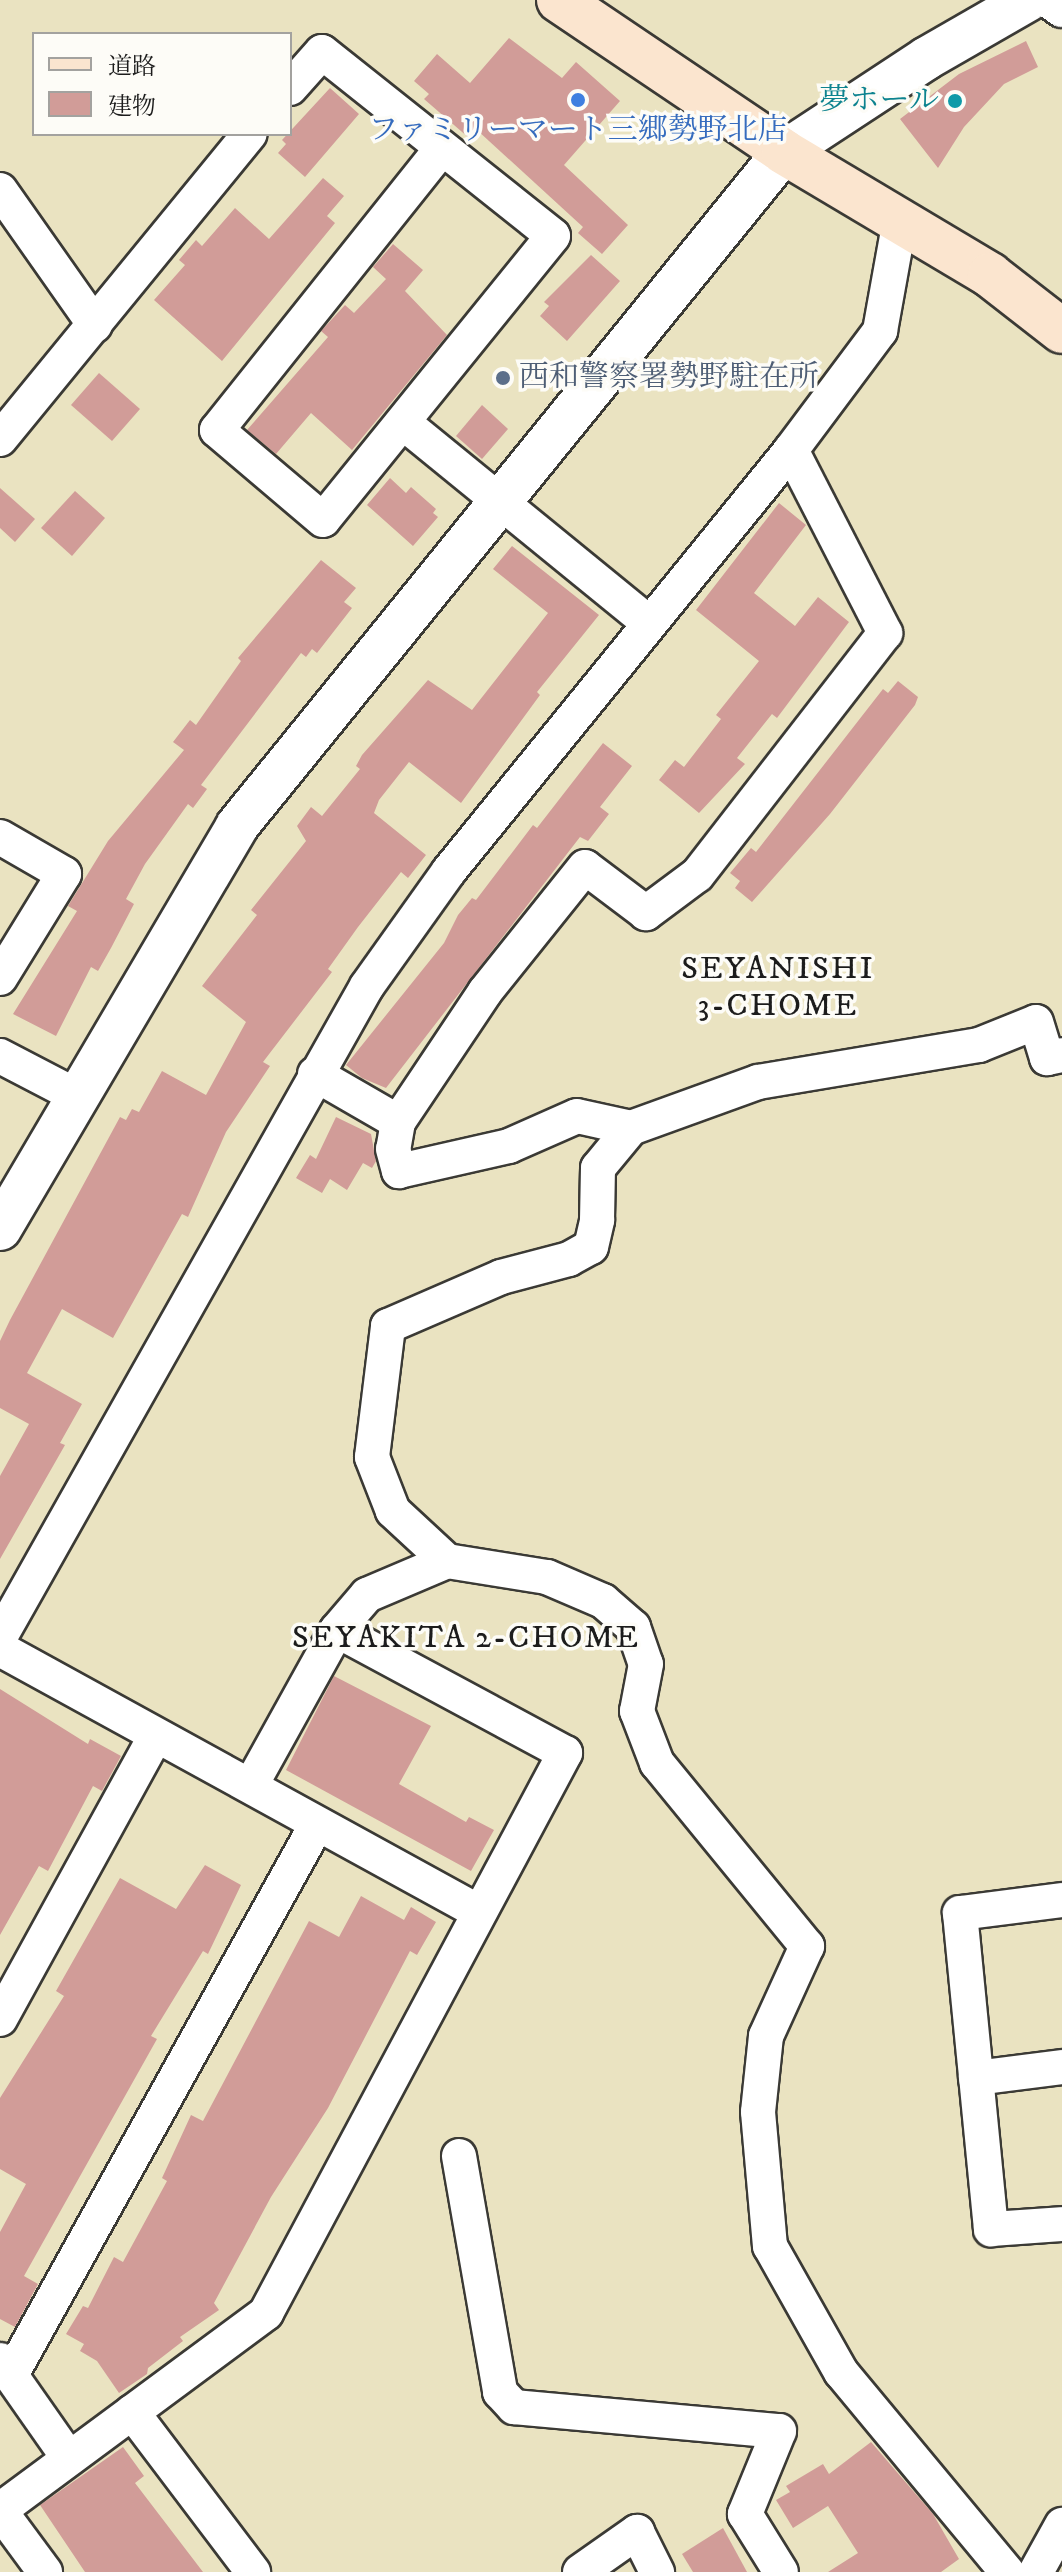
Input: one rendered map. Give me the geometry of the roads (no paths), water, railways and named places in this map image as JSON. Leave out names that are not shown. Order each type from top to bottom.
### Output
[{"type":"main road","points":[[559,0],[784,152],[990,275],[1062,331]]},
{"type":"street","points":[[0,1229],[75,1095],[237,826],[496,502],[784,152],[927,58],[1028,0]]},
{"type":"street","points":[[1047,0],[1062,10]]},
{"type":"street","points":[[292,86],[322,52],[553,236],[405,424],[323,520],[217,430],[441,149]]},
{"type":"street","points":[[0,439],[248,136]]},
{"type":"street","points":[[0,190],[95,325]]},
{"type":"street","points":[[0,1637],[367,986],[449,871],[791,450],[880,331],[900,220]]},
{"type":"street","points":[[405,424],[496,502],[649,623]]},
{"type":"street","points":[[631,1128],[577,1116],[509,1146],[399,1171],[393,1149],[398,1122],[485,992],[585,867],[646,913],[697,875],[885,633],[791,450]]},
{"type":"street","points":[[0,837],[64,874],[0,978]]},
{"type":"street","points":[[447,1561],[393,1511],[372,1457],[388,1326],[501,1277],[569,1259],[591,1247],[597,1220],[598,1168],[631,1128],[758,1082],[979,1045],[1036,1022],[1047,1058],[1062,1055]]},
{"type":"street","points":[[0,1056],[75,1095]]},
{"type":"street","points":[[315,1074],[398,1122]]},
{"type":"street","points":[[251,1785],[337,1630],[367,1595],[447,1561],[547,1577],[603,1601],[633,1627],[646,1664],[637,1711],[657,1763],[807,1946],[766,2036],[758,2112],[770,2246],[841,2372],[1007,2572]]},
{"type":"street","points":[[45,2572],[0,2510],[266,2313],[477,1911],[565,1753],[337,1630]]},
{"type":"street","points":[[0,1649],[155,1737],[251,1785],[316,1826],[477,1911]]},
{"type":"street","points":[[0,2019],[155,1737]]},
{"type":"street","points":[[68,2457],[6,2368],[316,1826]]},
{"type":"street","points":[[1062,1900],[960,1913],[991,2229],[1062,2224]]},
{"type":"street","points":[[976,2078],[1062,2067]]},
{"type":"street","points":[[459,2156],[500,2392],[514,2407],[779,2431],[745,2514],[781,2572]]},
{"type":"street","points":[[132,2412],[253,2572]]},
{"type":"street","points":[[1036,2572],[1062,2525]]},
{"type":"street","points":[[580,2572],[637,2532],[657,2572]]},
{"type":"place","name":"ファミリーマート三郷勢野北店","points":[[578,100]]},
{"type":"place","name":"夢ホール","points":[[955,101]]},
{"type":"place","name":"西和警察署勢野駐在所","points":[[503,378]]},
{"type":"district","name":"SEYANISHI 3-CHOME","points":[[778,988]]},
{"type":"district","name":"SEYAKITA 2-CHOME","points":[[466,1638]]}]
